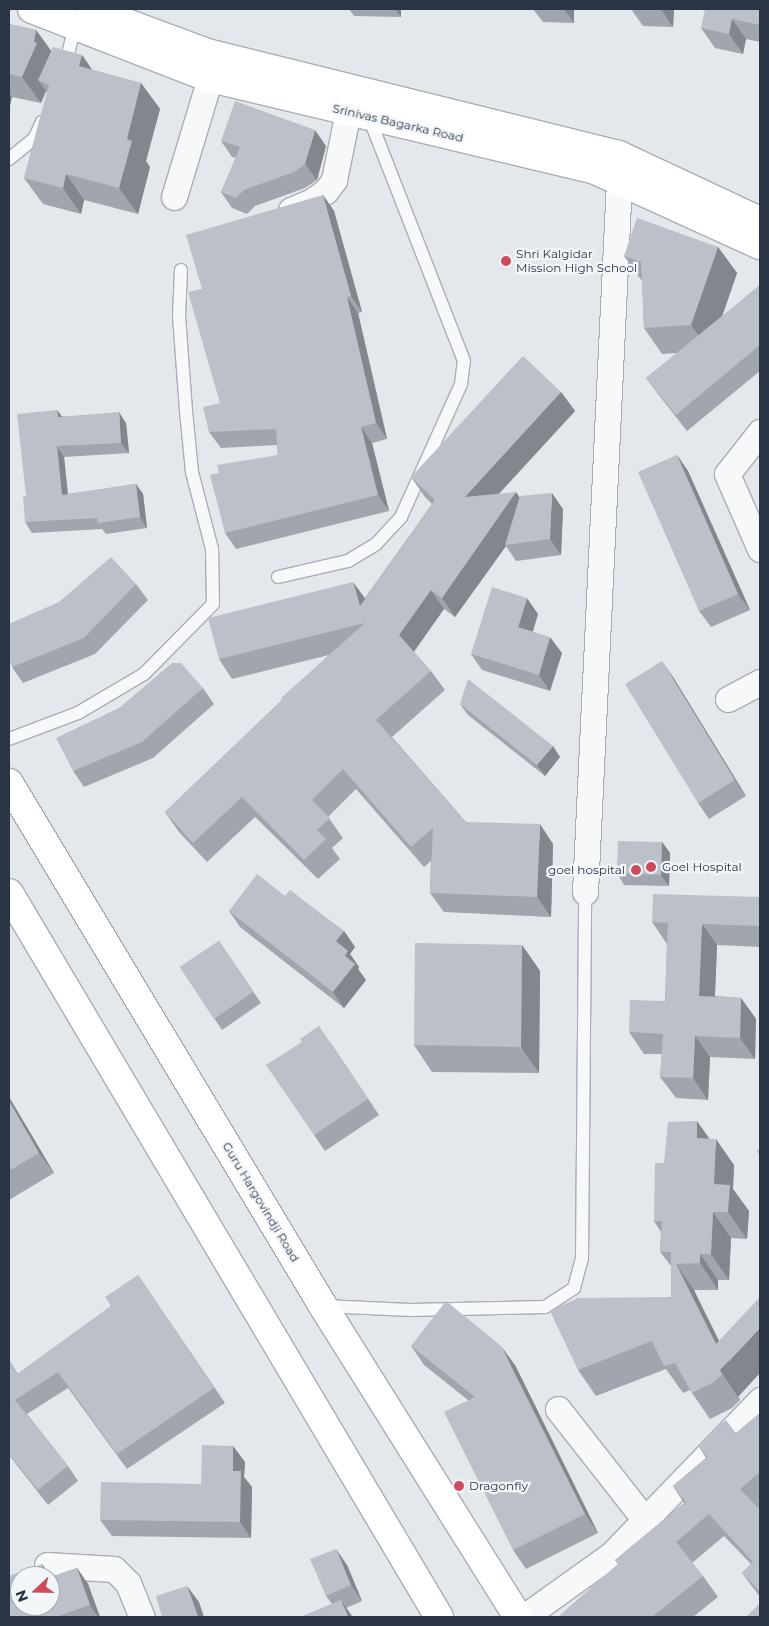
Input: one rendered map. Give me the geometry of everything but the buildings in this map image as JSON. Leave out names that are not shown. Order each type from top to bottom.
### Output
[{"type":"main road","name":"Srinivas Bagarka Road","points":[[32,9],[80,14],[207,53],[619,155],[760,221]]},
{"type":"main road","name":"Srinivas Bagarka Road","points":[[80,14],[210,78],[593,169],[760,245]]},
{"type":"main road","name":"Guru Hargovindji Road","points":[[9,783],[323,1306],[518,1617]]},
{"type":"main road","points":[[9,892],[439,1617]]},
{"type":"street","points":[[174,197],[210,78]]},
{"type":"street","points":[[269,217],[312,202],[326,191],[334,180],[358,113]]},
{"type":"street","points":[[585,892],[619,181]]},
{"type":"street","points":[[760,432],[726,474],[760,549]]},
{"type":"street","points":[[728,699],[760,682]]},
{"type":"street","points":[[524,1617],[612,1554],[760,1400]]},
{"type":"street","points":[[558,1409],[645,1520]]},
{"type":"street","points":[[47,1565],[114,1569],[128,1583],[142,1617]]},
{"type":"lane","points":[[62,75],[69,57],[80,14]]},
{"type":"lane","points":[[9,160],[34,139],[47,110]]},
{"type":"lane","points":[[278,577],[348,561],[376,544],[401,517],[461,384],[464,361],[358,113]]},
{"type":"lane","points":[[9,740],[78,713],[144,674],[212,604],[212,549],[192,472],[186,411],[179,316],[181,270]]},
{"type":"lane","points":[[323,1306],[411,1310],[545,1307],[574,1288],[582,1259],[585,892]]},
{"type":"place","name":"Shri Kalgidar Mission High School","points":[[506,261]]},
{"type":"place","name":"Goel Hospital","points":[[651,867]]},
{"type":"place","name":"goel hospital","points":[[636,870]]},
{"type":"place","name":"Dragonfly","points":[[459,1486]]}]
